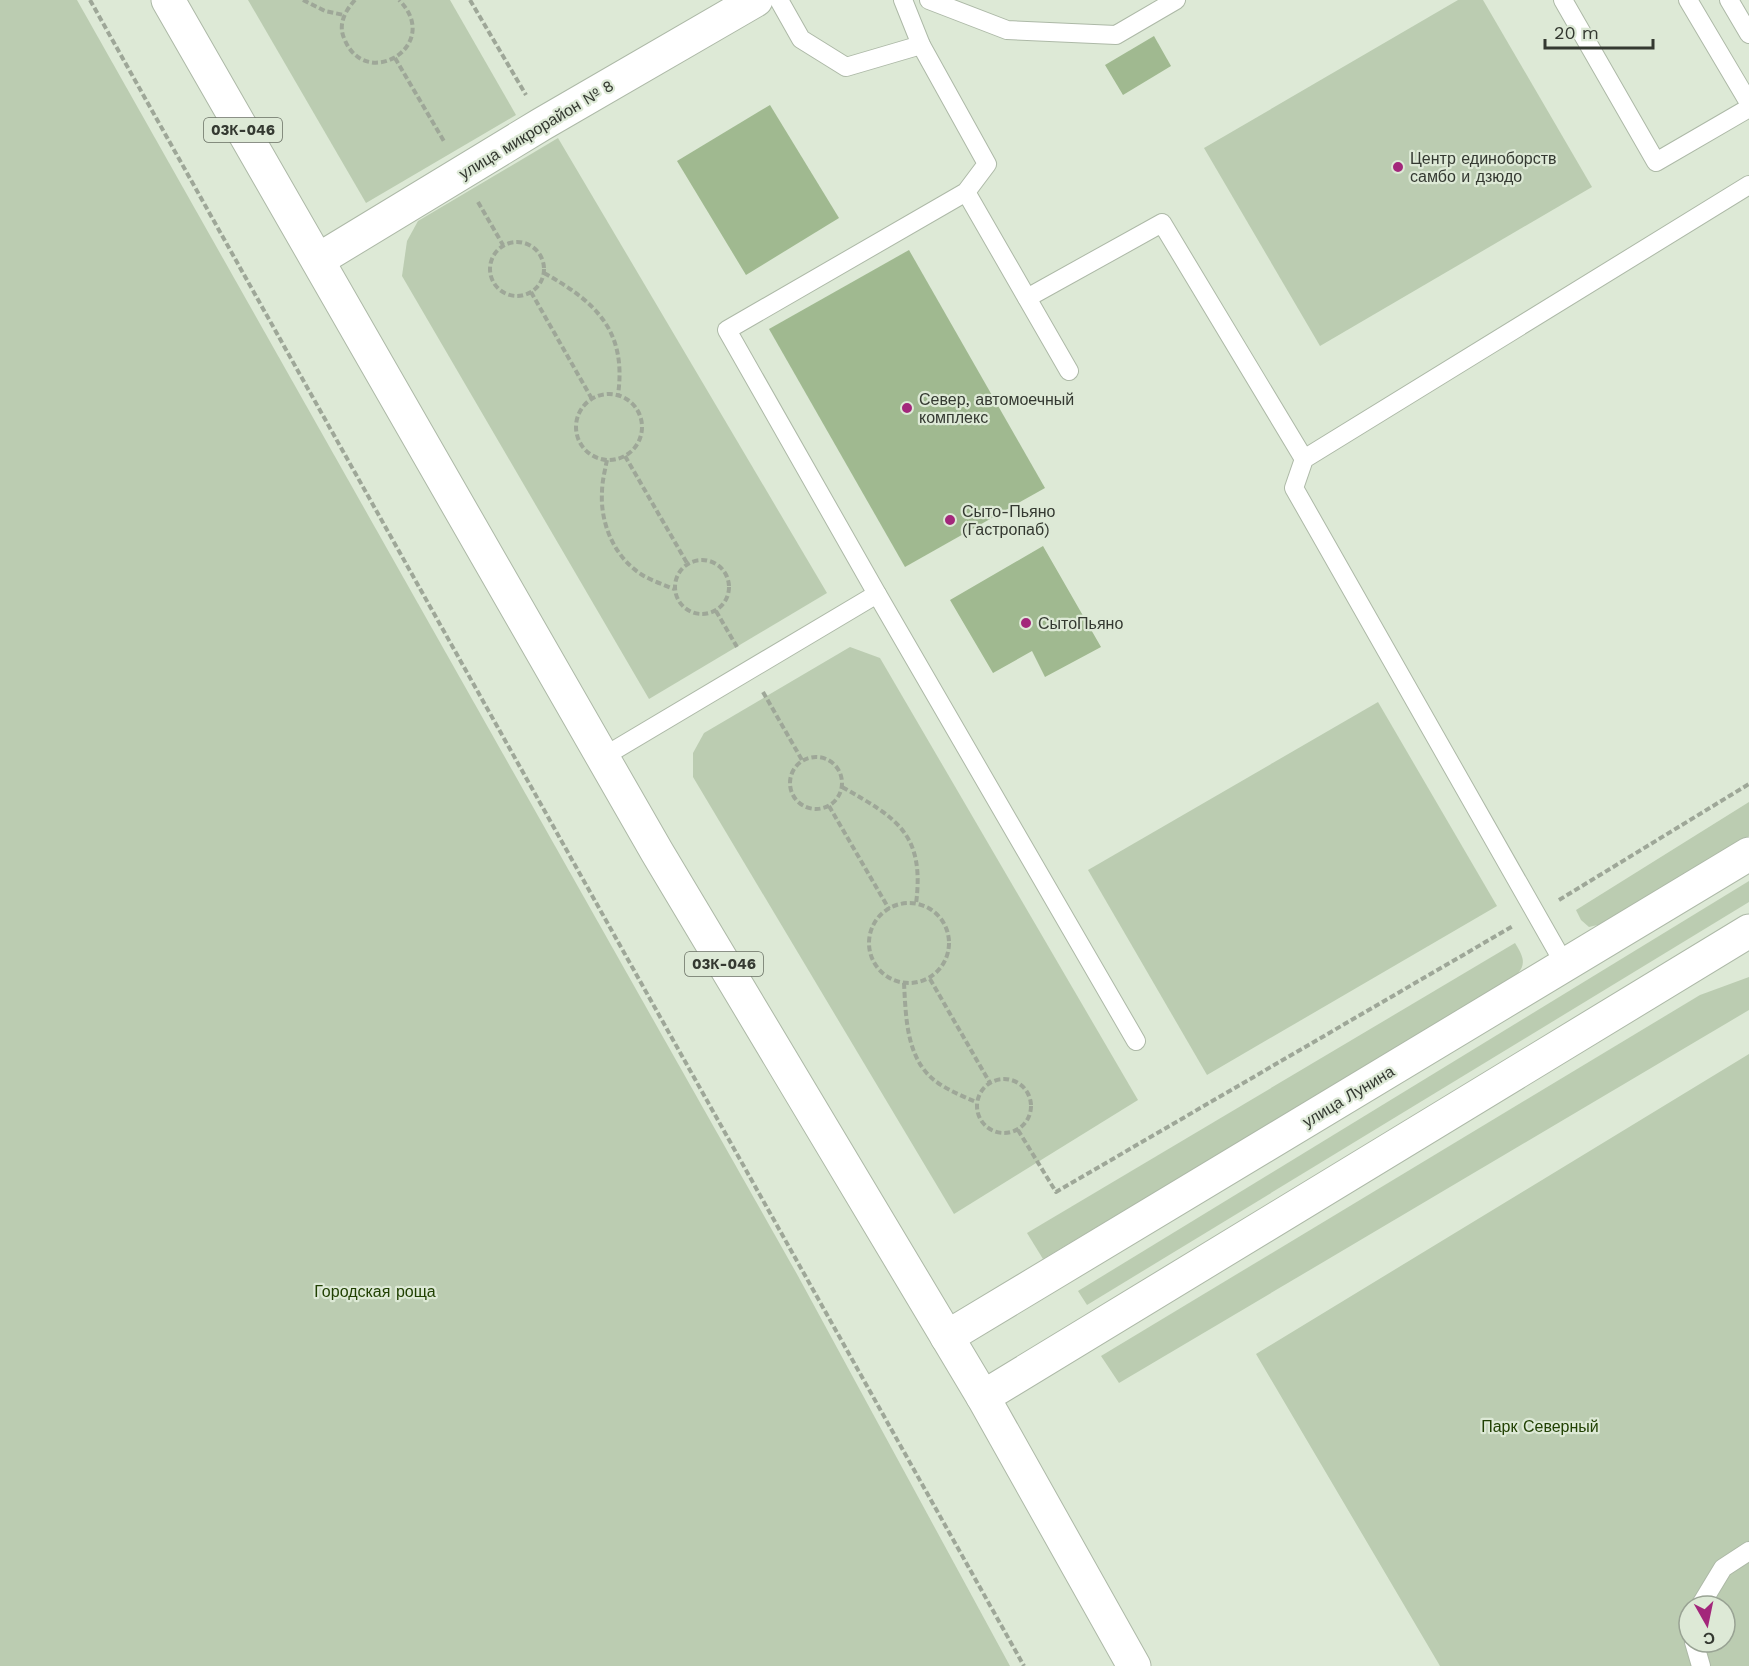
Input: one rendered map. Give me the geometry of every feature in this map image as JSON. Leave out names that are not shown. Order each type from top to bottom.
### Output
[{"type":"street","name":"03К-046","points":[[168,0],[657,852],[983,1397],[1134,1666]]},
{"type":"street","name":"улица микрорайон № 8","points":[[318,260],[542,124],[756,0]]},
{"type":"street","name":"улица Лунина","points":[[947,1337],[1749,854]]},
{"type":"street","points":[[983,1397],[1749,931]]},
{"type":"lane","points":[[779,0],[801,39],[846,66],[921,45]]},
{"type":"lane","points":[[903,0],[921,45],[987,165],[966,192],[727,330],[1136,1041]]},
{"type":"lane","points":[[929,0],[1007,30],[1116,35],[1176,0]]},
{"type":"lane","points":[[1563,0],[1656,162],[1749,108]]},
{"type":"lane","points":[[1688,0],[1749,103]]},
{"type":"lane","points":[[1729,0],[1749,34]]},
{"type":"lane","points":[[1566,965],[1294,488],[1304,459],[1749,185]]},
{"type":"lane","points":[[966,192],[1070,371]]},
{"type":"lane","points":[[1027,298],[1162,224],[1304,459]]},
{"type":"lane","points":[[603,757],[877,594]]},
{"type":"lane","points":[[1707,1594],[1722,1568],[1749,1551]]},
{"type":"path","points":[[90,0],[1024,1666]]},
{"type":"path","points":[[303,0],[325,11],[344,15]]},
{"type":"path","points":[[355,0],[344,15],[342,33],[346,45],[353,54],[363,60],[385,63],[404,52],[413,31],[408,9],[399,0]]},
{"type":"path","points":[[470,0],[542,124]]},
{"type":"path","points":[[515,241],[527,243],[537,250],[543,260],[544,273],[539,284],[531,292],[519,296],[507,294],[496,287],[490,277],[489,265],[494,253],[503,245],[515,241]]},
{"type":"path","points":[[544,273],[572,288],[591,305],[605,323],[614,339],[618,355],[620,369],[618,395]]},
{"type":"path","points":[[531,292],[592,399]]},
{"type":"path","points":[[605,395],[618,395],[629,401],[638,411],[642,423],[641,436],[626,456],[600,460],[589,454],[580,444],[576,432],[577,419],[592,399],[605,395]]},
{"type":"path","points":[[626,456],[687,562]]},
{"type":"path","points":[[607,460],[602,491],[603,516],[609,536],[619,553],[631,566],[644,576],[674,589]]},
{"type":"path","points":[[699,559],[712,561],[722,568],[728,579],[729,591],[725,602],[716,611],[704,615],[691,613],[681,606],[675,595],[674,583],[678,571],[687,562],[699,559]]},
{"type":"path","points":[[813,756],[825,758],[835,765],[841,775],[842,787],[838,798],[829,806],[818,809],[806,808],[796,801],[790,790],[789,779],[794,768],[802,760],[813,756]]},
{"type":"path","points":[[1018,1130],[1056,1192],[1536,912],[1749,784]]},
{"type":"path","points":[[842,787],[886,813],[902,828],[917,858],[916,904]]},
{"type":"path","points":[[829,806],[889,909]]},
{"type":"path","points":[[902,904],[916,904],[929,908],[940,918],[947,929],[950,944],[947,957],[940,970],[930,979],[916,983],[904,983],[889,978],[878,970],[871,957],[869,944],[871,930],[878,918],[889,909],[902,904]]},
{"type":"path","points":[[930,979],[990,1083]]},
{"type":"path","points":[[904,983],[909,1038],[916,1058],[937,1083],[976,1102]]},
{"type":"path","points":[[1002,1079],[1014,1081],[1024,1088],[1030,1098],[1031,1110],[1027,1122],[1018,1130],[1006,1134],[994,1132],[984,1125],[978,1114],[976,1102],[981,1091],[990,1083],[1002,1079]]},
{"type":"green space","name":"Городская роща","points":[[0,0],[77,0],[798,1276],[1010,1666],[0,1666]]},
{"type":"green space","points":[[248,0],[450,0],[516,115],[366,203]]},
{"type":"green space","name":"Центр единоборств самбо и дзюдо","points":[[1458,0],[1483,0],[1592,187],[1320,346],[1204,148]]},
{"type":"green space","points":[[558,138],[827,593],[649,699],[402,276],[407,241],[418,221]]},
{"type":"green space","points":[[850,647],[880,658],[1138,1100],[954,1214],[693,777],[693,753],[704,733]]},
{"type":"green space","points":[[1378,702],[1497,906],[1207,1075],[1088,870]]},
{"type":"green space","points":[[1749,802],[1749,836],[1606,923],[1589,927],[1581,920],[1576,910]]},
{"type":"green space","points":[[1749,881],[1749,902],[1087,1305],[1078,1291]]},
{"type":"green space","points":[[1515,943],[1522,956],[1522,966],[1517,975],[1505,984],[1043,1259],[1027,1233]]},
{"type":"green space","points":[[1749,977],[1749,1010],[1119,1383],[1101,1356],[1700,995]]},
{"type":"green space","name":"Парк Северный","points":[[1749,1054],[1749,1666],[1440,1666],[1256,1354]]},
{"type":"building","points":[[1154,36],[1171,66],[1123,95],[1105,65]]},
{"type":"building","points":[[770,105],[839,218],[746,275],[677,161]]},
{"type":"building","name":"Север, автомоечный комплекс","points":[[909,250],[1045,488],[905,567],[769,329]]},
{"type":"building","name":"СытоПьяно","points":[[1043,546],[1101,647],[1045,677],[1032,651],[993,673],[950,600]]},
{"type":"place","name":"Центр единоборств самбо и дзюдо","points":[[1398,167]]},
{"type":"place","name":"Север, автомоечный комплекс","points":[[907,408]]},
{"type":"place","name":"Сыто-Пьяно (Гастропаб)","points":[[950,520]]},
{"type":"place","name":"СытоПьяно","points":[[1026,623]]}]
